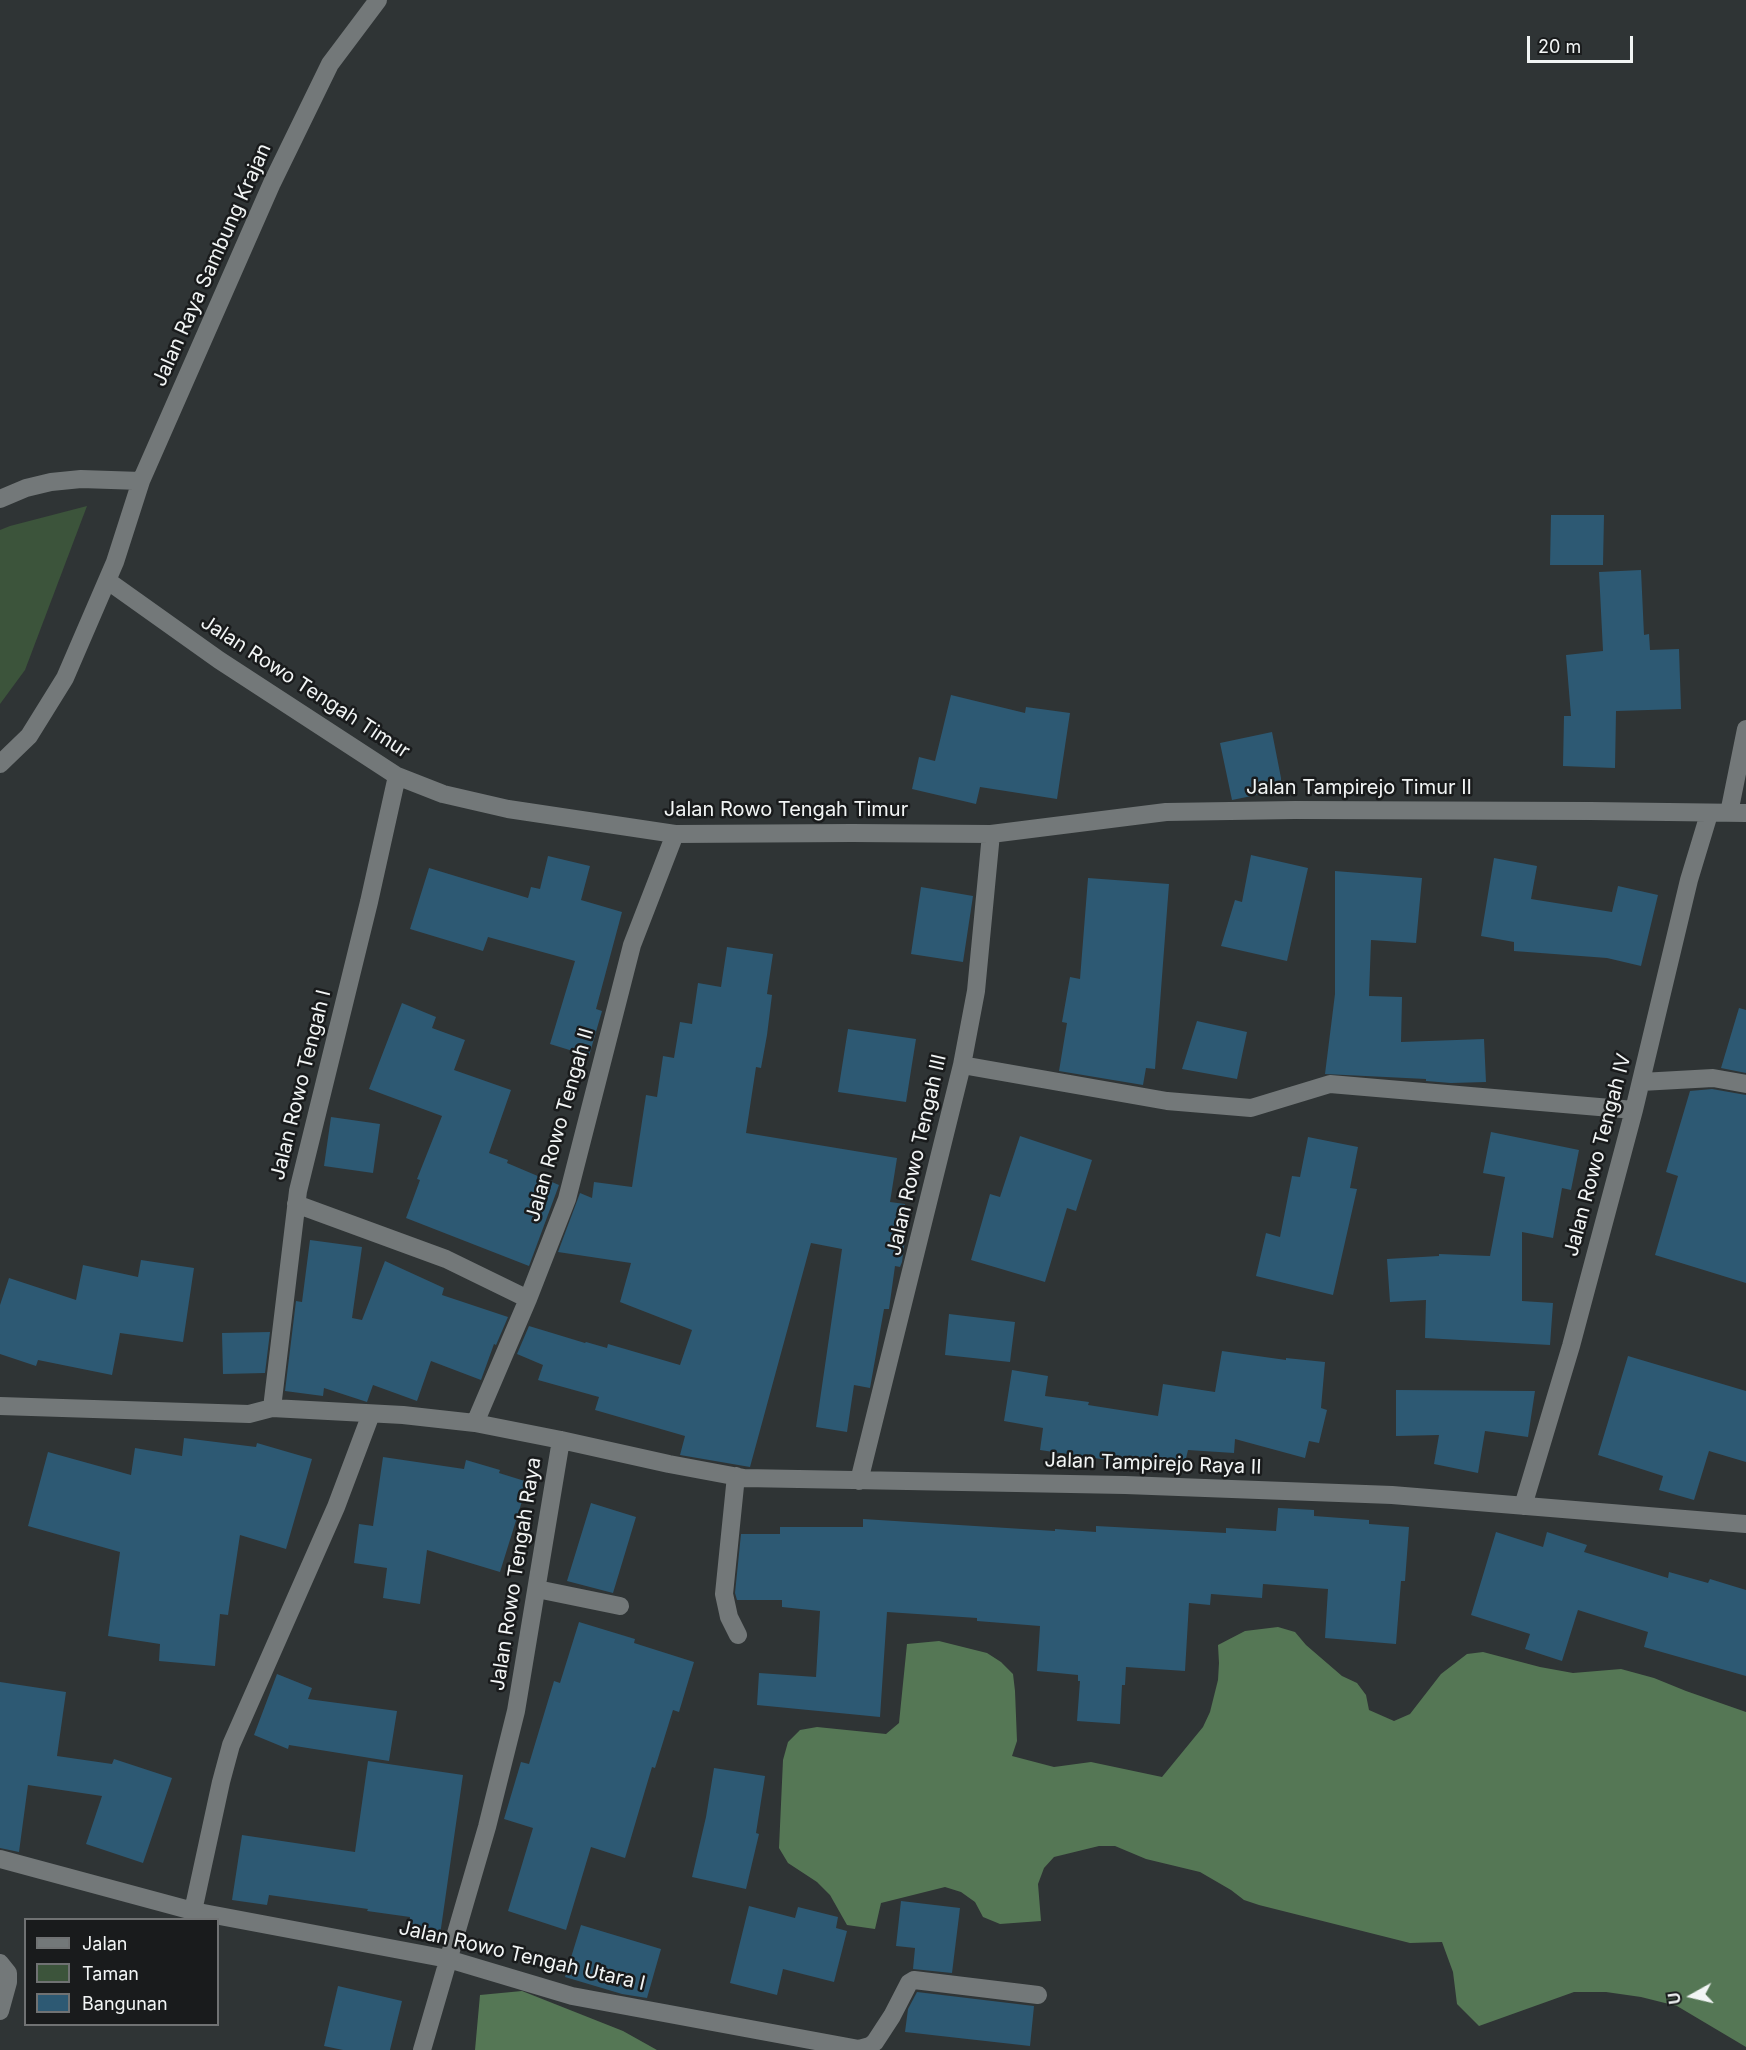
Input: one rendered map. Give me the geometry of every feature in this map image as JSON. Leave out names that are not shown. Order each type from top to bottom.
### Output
[{"type":"street","name":"Jalan Raya Sambung Krajan","points":[[0,764],[29,736],[65,678],[108,581],[141,481],[272,183],[330,64],[378,0]]},
{"type":"street","points":[[0,499],[26,488],[51,482],[81,479],[141,481]]},
{"type":"street","name":"Jalan Rowo Tengah Timur","points":[[108,581],[229,666],[397,776],[443,794],[508,808],[675,834],[852,832],[991,834]]},
{"type":"street","points":[[1738,813],[1746,729]]},
{"type":"street","name":"Jalan Rowo Tengah I","points":[[272,1408],[296,1204],[397,776]]},
{"type":"street","name":"Jalan Tampirejo Timur II","points":[[991,834],[1166,812],[1738,813]]},
{"type":"street","name":"Jalan Rowo Tengah IV","points":[[1523,1506],[1571,1346],[1634,1110],[1689,880],[1709,814]]},
{"type":"street","name":"Jalan Rowo Tengah II","points":[[475,1423],[528,1299],[567,1199],[632,945],[675,834]]},
{"type":"street","name":"Jalan Rowo Tengah III","points":[[859,1481],[962,1065],[976,991],[991,834]]},
{"type":"street","points":[[962,1065],[1167,1101],[1251,1108],[1330,1084],[1634,1110]]},
{"type":"street","points":[[1641,1082],[1713,1078],[1746,1084]]},
{"type":"street","points":[[296,1204],[446,1258],[528,1299]]},
{"type":"street","name":"Jalan Rowo Tengah Raya","points":[[0,1406],[249,1414],[272,1408],[475,1423],[561,1440],[516,1711],[487,1827],[422,2050]]},
{"type":"street","points":[[193,1911],[231,1745],[336,1507],[371,1414]]},
{"type":"street","name":"Jalan Tampirejo Raya II","points":[[561,1440],[736,1476],[859,1481],[886,1479],[1125,1485],[1392,1495],[1746,1524]]},
{"type":"street","points":[[736,1476],[724,1594],[729,1617],[738,1635]]},
{"type":"street","points":[[537,1589],[620,1606]]},
{"type":"street","name":"Jalan Rowo Tengah Utara I","points":[[0,1859],[193,1911],[448,1959],[572,1996],[859,2049],[870,2046],[874,2042],[892,2016],[909,1983],[914,1980],[1038,1995]]},
{"type":"street","points":[[0,1963],[8,1973],[8,1982],[0,2011]]},
{"type":"green space","points":[[87,506],[25,670],[0,704],[0,530]]},
{"type":"green space","points":[[1278,1627],[1295,1632],[1306,1645],[1342,1676],[1357,1683],[1366,1695],[1369,1710],[1394,1721],[1410,1714],[1441,1674],[1467,1654],[1483,1652],[1573,1673],[1621,1669],[1654,1678],[1746,1712],[1746,2047],[1677,2006],[1641,1997],[1606,1992],[1574,1992],[1479,2026],[1457,2004],[1453,1972],[1442,1942],[1410,1943],[1259,1905],[1244,1900],[1200,1872],[1146,1859],[1115,1846],[1099,1846],[1054,1857],[1044,1868],[1038,1884],[1041,1921],[1000,1924],[983,1917],[975,1902],[961,1892],[945,1887],[881,1903],[875,1929],[847,1925],[830,1895],[817,1882],[788,1863],[779,1848],[783,1760],[788,1742],[800,1730],[817,1727],[886,1734],[899,1723],[907,1644],[939,1641],[987,1653],[1013,1674],[1017,1741],[1012,1756],[1054,1767],[1091,1762],[1162,1777],[1203,1727],[1210,1712],[1218,1680],[1218,1645],[1245,1631]]},
{"type":"green space","points":[[522,1991],[623,2031],[657,2050],[475,2050],[480,1995]]},
{"type":"building","points":[[1551,515],[1604,515],[1603,565],[1550,565]]},
{"type":"building","points":[[1641,570],[1644,635],[1649,634],[1650,650],[1679,649],[1681,709],[1616,711],[1615,768],[1563,766],[1564,716],[1571,716],[1566,655],[1603,651],[1599,572]]},
{"type":"building","points":[[951,695],[1025,713],[1026,707],[1070,713],[1057,799],[980,787],[976,804],[912,789],[919,757],[935,761]]},
{"type":"building","points":[[1272,732],[1281,778],[1281,790],[1232,800],[1220,743]]},
{"type":"building","points":[[1251,855],[1308,868],[1287,961],[1221,946],[1235,900],[1242,902]]},
{"type":"building","points":[[548,856],[590,866],[581,900],[622,912],[596,1009],[602,1011],[589,1056],[550,1044],[575,961],[488,937],[483,951],[410,929],[429,868],[528,898],[531,887],[540,889]]},
{"type":"building","points":[[1494,858],[1537,866],[1531,899],[1612,912],[1618,886],[1658,895],[1641,966],[1607,958],[1514,951],[1514,942],[1481,936]]},
{"type":"building","points":[[1335,871],[1422,878],[1416,943],[1371,940],[1369,996],[1402,997],[1401,1042],[1484,1039],[1486,1082],[1451,1083],[1426,1081],[1426,1079],[1325,1074],[1335,994]]},
{"type":"building","points":[[1088,878],[1169,884],[1155,1069],[1146,1068],[1143,1085],[1059,1071],[1067,1023],[1062,1022],[1070,977],[1080,979]]},
{"type":"building","points":[[921,887],[973,896],[963,962],[911,954]]},
{"type":"building","points":[[727,947],[773,954],[767,994],[772,995],[767,1035],[761,1068],[756,1067],[746,1133],[897,1158],[890,1202],[905,1204],[900,1238],[905,1239],[902,1262],[900,1267],[895,1266],[889,1309],[884,1309],[870,1388],[854,1385],[847,1432],[816,1427],[842,1249],[811,1243],[750,1467],[680,1455],[685,1436],[595,1410],[599,1397],[538,1380],[543,1365],[517,1354],[529,1326],[585,1343],[607,1348],[608,1344],[680,1365],[692,1330],[620,1302],[631,1263],[558,1252],[580,1193],[592,1198],[594,1182],[632,1187],[646,1095],[657,1097],[663,1056],[674,1058],[680,1022],[692,1024],[698,983],[721,987]]},
{"type":"building","points":[[402,1003],[436,1017],[432,1028],[465,1040],[454,1070],[511,1090],[489,1153],[559,1185],[529,1266],[406,1218],[420,1180],[417,1179],[442,1116],[369,1089]]},
{"type":"building","points":[[1739,1008],[1746,1010],[1746,1073],[1721,1068]]},
{"type":"building","points":[[1197,1021],[1247,1032],[1237,1079],[1182,1069]]},
{"type":"building","points":[[848,1029],[916,1039],[906,1102],[838,1092]]},
{"type":"building","points":[[1712,1089],[1746,1095],[1746,1283],[1655,1255],[1678,1176],[1666,1172],[1690,1091]]},
{"type":"building","points":[[331,1117],[380,1124],[373,1173],[324,1166]]},
{"type":"building","points":[[1491,1132],[1579,1150],[1571,1190],[1562,1188],[1553,1238],[1522,1232],[1522,1301],[1553,1303],[1550,1345],[1425,1338],[1426,1300],[1390,1302],[1387,1259],[1439,1256],[1439,1254],[1490,1256],[1505,1177],[1483,1173]]},
{"type":"building","points":[[1020,1136],[1092,1160],[1076,1211],[1067,1208],[1045,1282],[971,1260],[990,1194],[1000,1197]]},
{"type":"building","points":[[1308,1137],[1358,1147],[1350,1188],[1357,1189],[1333,1295],[1256,1276],[1266,1233],[1280,1237],[1292,1176],[1300,1177]]},
{"type":"building","points":[[310,1240],[362,1247],[352,1318],[362,1320],[385,1261],[444,1288],[442,1295],[508,1317],[496,1345],[494,1344],[481,1380],[431,1361],[417,1401],[373,1385],[367,1402],[324,1388],[323,1396],[285,1391],[296,1301],[302,1302]]},
{"type":"building","points":[[141,1260],[194,1268],[183,1342],[120,1333],[112,1375],[38,1360],[36,1366],[0,1354],[0,1305],[9,1278],[76,1300],[83,1265],[138,1277]]},
{"type":"building","points":[[949,1314],[1015,1322],[1010,1362],[945,1355]]},
{"type":"building","points":[[270,1332],[265,1373],[223,1374],[222,1333]]},
{"type":"building","points":[[1222,1351],[1286,1360],[1286,1358],[1325,1362],[1321,1408],[1327,1410],[1319,1443],[1309,1441],[1305,1458],[1235,1439],[1234,1453],[1188,1450],[1183,1471],[1129,1460],[1128,1463],[1040,1450],[1043,1428],[1004,1421],[1012,1370],[1048,1376],[1045,1396],[1158,1416],[1163,1384],[1215,1392]]},
{"type":"building","points":[[1628,1356],[1746,1391],[1746,1462],[1709,1451],[1694,1500],[1659,1490],[1663,1476],[1598,1455]]},
{"type":"building","points":[[1396,1390],[1535,1391],[1528,1437],[1485,1431],[1478,1473],[1434,1464],[1439,1435],[1396,1436]]},
{"type":"building","points":[[184,1438],[256,1447],[257,1443],[312,1459],[286,1549],[240,1535],[228,1615],[220,1614],[215,1666],[159,1661],[160,1644],[108,1636],[120,1552],[28,1526],[48,1452],[131,1475],[135,1448],[182,1456]]},
{"type":"building","points":[[383,1457],[464,1469],[466,1460],[500,1470],[499,1473],[528,1482],[500,1572],[427,1550],[420,1604],[383,1598],[387,1568],[354,1563],[359,1524],[373,1526]]},
{"type":"building","points":[[591,1503],[636,1517],[613,1593],[567,1581]]},
{"type":"building","points":[[1278,1508],[1314,1510],[1314,1516],[1369,1520],[1369,1524],[1409,1527],[1405,1581],[1401,1581],[1396,1644],[1325,1638],[1328,1589],[1263,1584],[1262,1598],[1211,1594],[1210,1605],[1189,1603],[1185,1671],[1126,1667],[1125,1685],[1122,1685],[1120,1724],[1077,1721],[1080,1681],[1078,1681],[1078,1675],[1037,1671],[1040,1626],[977,1621],[977,1618],[887,1612],[880,1717],[757,1705],[759,1673],[816,1677],[820,1611],[782,1607],[782,1600],[737,1600],[735,1593],[741,1534],[780,1534],[780,1527],[863,1527],[863,1519],[1055,1531],[1055,1529],[1096,1532],[1096,1526],[1226,1533],[1226,1528],[1276,1531]]},
{"type":"building","points":[[1496,1532],[1543,1547],[1547,1532],[1587,1545],[1584,1552],[1668,1578],[1669,1572],[1708,1583],[1710,1579],[1746,1590],[1746,1676],[1644,1647],[1648,1632],[1578,1610],[1562,1661],[1525,1649],[1530,1634],[1471,1615]]},
{"type":"building","points":[[579,1622],[635,1639],[634,1643],[694,1662],[679,1712],[673,1710],[655,1768],[652,1767],[625,1858],[591,1847],[566,1930],[508,1911],[533,1828],[504,1819],[521,1762],[529,1764],[554,1681],[560,1683]]},
{"type":"building","points":[[277,1674],[312,1688],[308,1699],[397,1711],[389,1761],[289,1745],[288,1749],[254,1735]]},
{"type":"building","points":[[0,1682],[66,1692],[57,1756],[112,1764],[114,1759],[172,1778],[143,1863],[86,1844],[102,1796],[28,1785],[19,1852],[0,1848]]},
{"type":"building","points":[[368,1761],[463,1775],[440,1935],[409,1930],[410,1917],[367,1911],[368,1909],[269,1895],[267,1905],[232,1900],[242,1835],[355,1852]]},
{"type":"building","points":[[714,1768],[765,1776],[756,1833],[759,1834],[746,1889],[692,1877],[706,1817]]},
{"type":"building","points":[[901,1901],[960,1908],[952,1973],[913,1969],[915,1948],[896,1946]]},
{"type":"building","points":[[749,1906],[795,1918],[798,1907],[838,1917],[836,1928],[847,1931],[834,1982],[783,1969],[777,1995],[730,1983]]},
{"type":"building","points":[[581,1925],[661,1949],[647,1998],[622,1994],[565,1977]]},
{"type":"building","points":[[338,1986],[402,2001],[390,2050],[343,2050],[324,2046]]},
{"type":"building","points":[[917,1992],[1034,2006],[1030,2046],[905,2032],[908,2009]]}]
